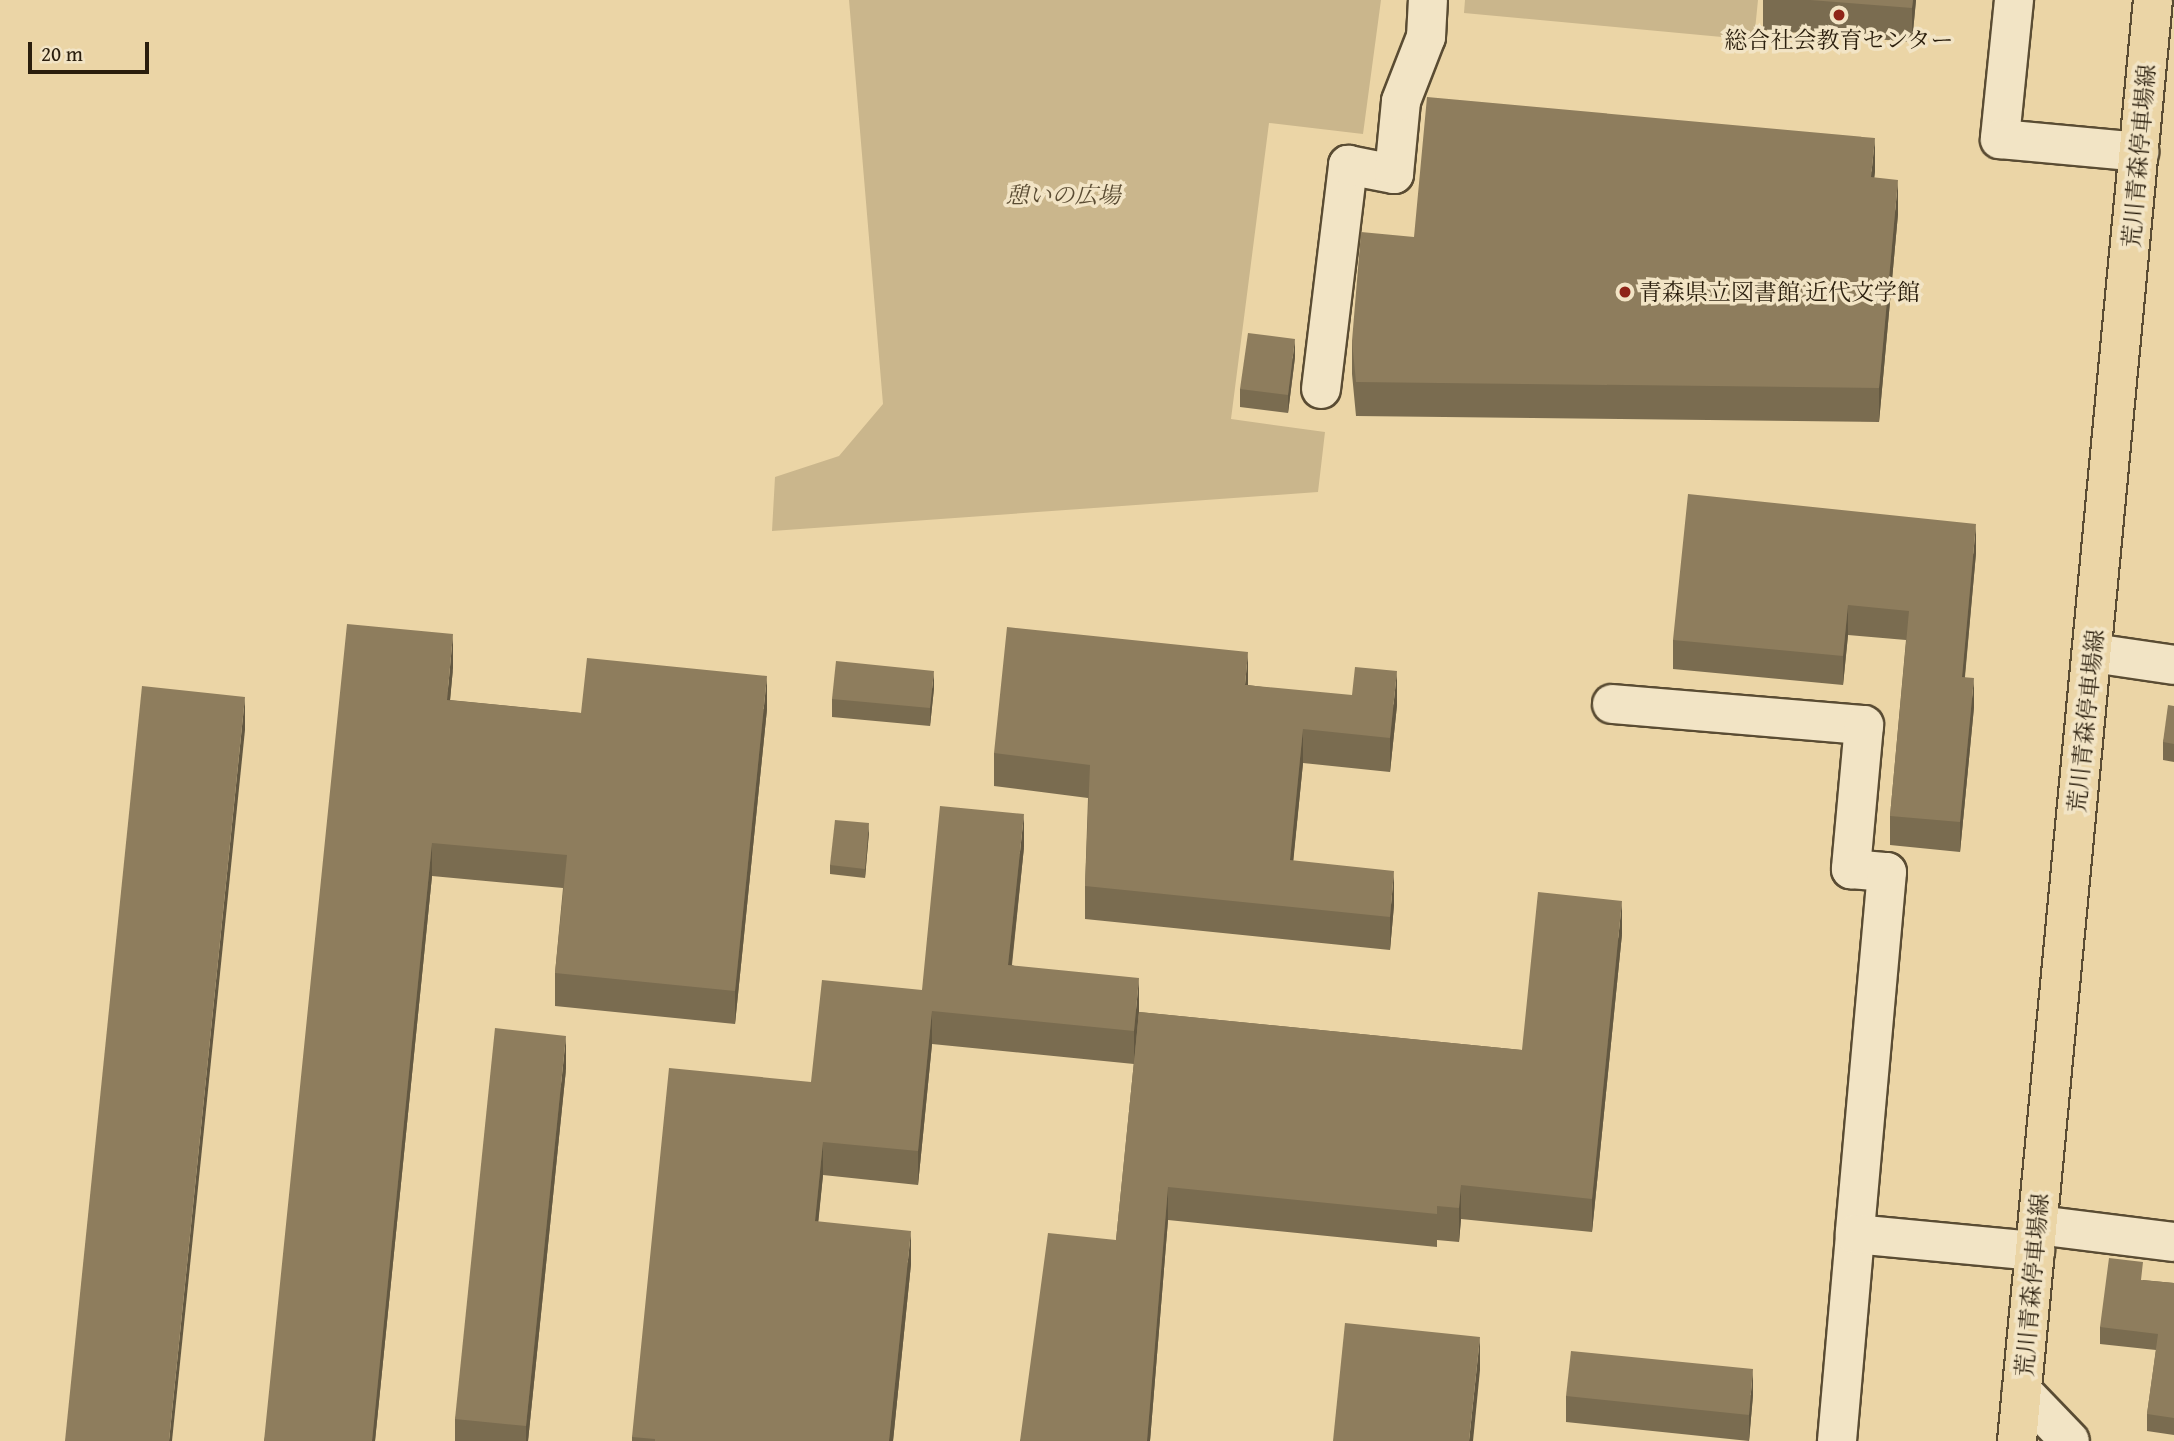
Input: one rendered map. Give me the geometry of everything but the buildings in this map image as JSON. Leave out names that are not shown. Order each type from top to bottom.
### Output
[{"type":"main road","name":"荒川青森停車場線","points":[[2017,1441],[2153,0]]},
{"type":"street","points":[[1321,389],[1348,165],[1394,174],[1401,101],[1426,37],[1428,0]]},
{"type":"street","points":[[2014,0],[2000,139],[2139,152]]},
{"type":"street","points":[[2093,653],[2174,665]]},
{"type":"street","points":[[1612,704],[1864,725],[1851,869],[1887,872],[1837,1441]]},
{"type":"street","points":[[1856,1234],[2174,1242]]},
{"type":"street","points":[[2022,1391],[2070,1441]]},
{"type":"green space","name":"憩いの広場","points":[[849,0],[1381,0],[1363,134],[1269,123],[1231,419],[1325,432],[1318,492],[772,531],[775,477],[839,456],[883,404]]},
{"type":"green space","points":[[1465,0],[1758,0],[1754,40],[1464,13]]},
{"type":"place","name":"総合社会教育センター","points":[[1839,15]]},
{"type":"place","name":"青森県立図書館 近代文学館","points":[[1625,292]]}]
